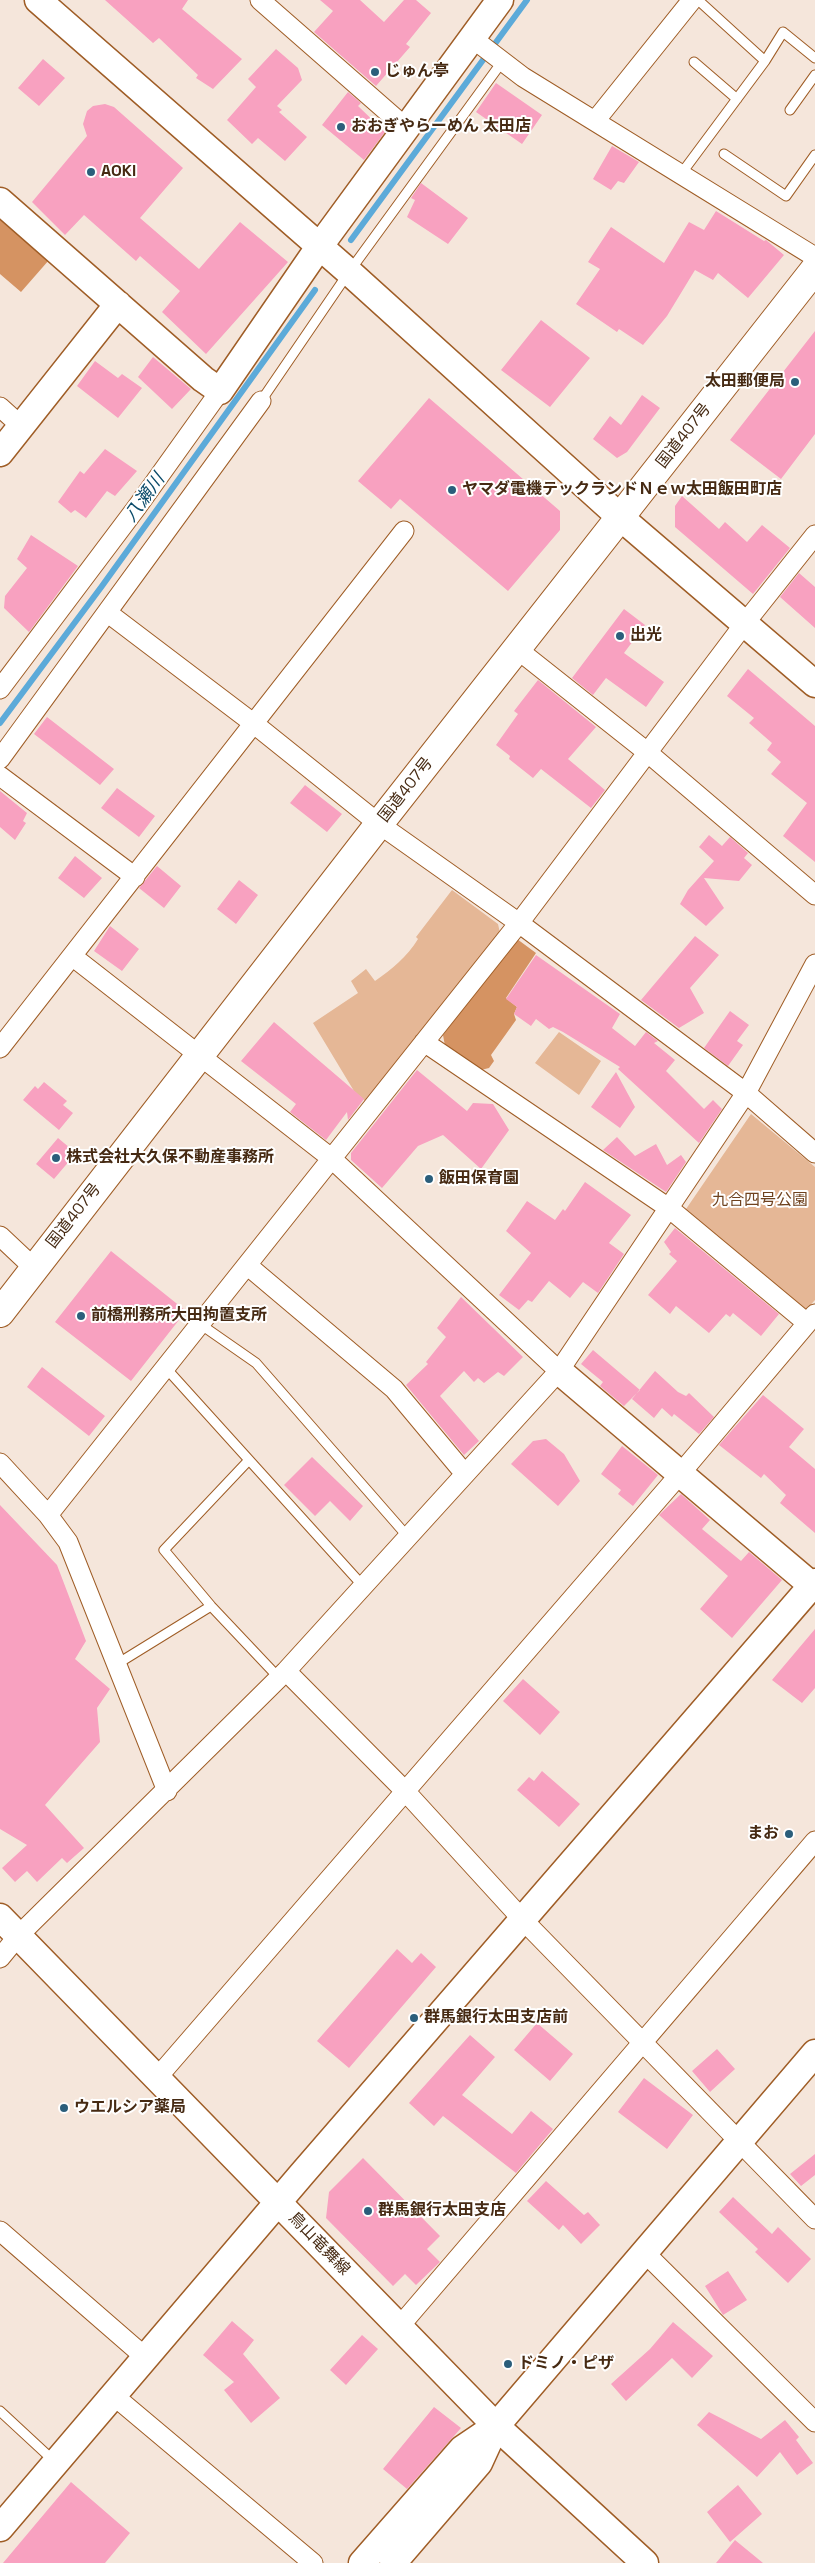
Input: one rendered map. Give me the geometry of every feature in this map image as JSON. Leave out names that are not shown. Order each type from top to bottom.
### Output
[{"type":"highway","name":"国道407号","points":[[0,1313],[379,824],[814,269]]},
{"type":"street","points":[[38,0],[348,272],[620,517],[815,684]]},
{"type":"street","points":[[260,0],[280,6],[404,127]]},
{"type":"street","points":[[0,689],[137,507],[404,127],[475,41],[500,0]]},
{"type":"street","points":[[595,121],[692,0]]},
{"type":"street","points":[[475,41],[501,61],[681,174],[814,269]]},
{"type":"street","points":[[0,201],[220,391]]},
{"type":"street","points":[[0,453],[118,304]]},
{"type":"street","points":[[0,759],[262,401]]},
{"type":"street","points":[[0,407],[22,426]]},
{"type":"street","points":[[0,1048],[404,531]]},
{"type":"street","points":[[48,1514],[519,923],[745,623],[815,535]]},
{"type":"street","points":[[108,613],[253,723],[379,824],[519,923],[746,1094],[815,1153]]},
{"type":"street","points":[[517,649],[647,752],[815,895]]},
{"type":"street","points":[[0,776],[134,877]]},
{"type":"street","points":[[6,2517],[56,2462],[522,1919],[814,1585],[559,1371],[331,1158],[72,956]]},
{"type":"street","points":[[0,1958],[18,1936],[282,1674],[559,1371],[746,1094],[815,964]]},
{"type":"street","points":[[156,2079],[680,1474],[811,1318],[670,1209],[424,1042]]},
{"type":"street","points":[[0,1236],[34,1268]]},
{"type":"street","points":[[247,1265],[394,1389],[465,1474]]},
{"type":"street","points":[[0,1463],[48,1514],[68,1542],[167,1790]]},
{"type":"street","points":[[282,1674],[405,1791],[522,1919],[815,2219]]},
{"type":"street","points":[[399,2327],[815,1841]]},
{"type":"street","name":"鳥山竜舞線","points":[[0,1916],[156,2079],[496,2426],[645,2563]]},
{"type":"street","points":[[362,2563],[462,2449],[496,2426],[815,2053]]},
{"type":"street","points":[[0,2231],[145,2357]]},
{"type":"street","points":[[644,2252],[815,2422]]},
{"type":"street","points":[[113,2395],[312,2563]]},
{"type":"street","points":[[392,2563],[480,2463],[496,2426]]},
{"type":"lane","points":[[698,0],[765,61]]},
{"type":"lane","points":[[681,174],[765,61],[783,32],[815,58]]},
{"type":"lane","points":[[262,401],[348,272],[501,61]]},
{"type":"lane","points":[[694,62],[737,99]]},
{"type":"lane","points":[[790,110],[815,75]]},
{"type":"lane","points":[[724,154],[786,196],[815,155]]},
{"type":"lane","points":[[200,1324],[256,1363],[408,1537]]},
{"type":"lane","points":[[165,1367],[364,1586]]},
{"type":"lane","points":[[249,1460],[164,1550],[211,1606],[282,1674]]},
{"type":"lane","points":[[117,1664],[211,1606]]},
{"type":"lane","points":[[0,2411],[56,2462]]},
{"type":"green space","points":[[452,890],[498,924],[500,933],[415,1042],[365,1101],[354,1091],[313,1023],[358,993],[351,981],[366,969],[375,981],[399,962],[414,945],[418,939],[416,937]]},
{"type":"green space","points":[[559,1032],[601,1061],[579,1095],[535,1063]]},
{"type":"green space","name":"九合四号公園","points":[[751,1114],[815,1167],[815,1300],[805,1311],[684,1212]]},
{"type":"shaded area","points":[[0,218],[49,260],[21,292],[0,274]]},
{"type":"shaded area","points":[[517,939],[536,953],[506,998],[517,1007],[514,1014],[516,1020],[491,1055],[494,1061],[489,1068],[481,1070],[445,1046],[443,1035]]},
{"type":"building","points":[[105,0],[188,0],[182,9],[242,59],[213,89],[196,78],[198,75],[159,38],[153,43]]},
{"type":"building","points":[[320,0],[360,0],[384,22],[404,0],[416,0],[431,13],[406,44],[410,47],[376,86],[314,32],[333,11]]},
{"type":"building","points":[[276,49],[298,68],[302,80],[277,106],[282,110],[279,112],[307,137],[285,161],[258,138],[252,144],[227,120],[256,87],[248,79]]},
{"type":"building","points":[[43,59],[65,78],[39,106],[18,88]]},
{"type":"building","points":[[496,83],[542,115],[522,144],[476,112]]},
{"type":"building","points":[[348,92],[361,103],[358,106],[385,132],[364,160],[322,125]]},
{"type":"building","points":[[105,104],[114,107],[183,168],[140,218],[199,269],[240,222],[288,262],[206,354],[162,312],[180,291],[140,256],[136,261],[84,215],[65,235],[32,202],[87,136],[83,124],[87,111],[93,106]]},
{"type":"building","points":[[612,146],[639,162],[624,183],[618,181],[611,190],[593,179]]},
{"type":"building","points":[[421,183],[468,218],[448,244],[407,217],[415,200],[411,198]]},
{"type":"building","points":[[716,211],[764,241],[766,240],[784,255],[748,298],[718,273],[713,280],[695,270],[667,316],[643,345],[619,329],[617,332],[576,304],[600,269],[588,262],[611,227],[664,263],[689,222],[704,230]]},
{"type":"building","points":[[541,320],[590,358],[550,407],[501,370]]},
{"type":"building","name":"太田郵便局","points":[[815,331],[815,434],[781,479],[730,440]]},
{"type":"building","points":[[153,357],[191,389],[172,409],[138,377]]},
{"type":"building","points":[[95,361],[118,378],[122,374],[142,388],[118,418],[77,386]]},
{"type":"building","points":[[642,395],[660,408],[627,452],[617,458],[593,439],[610,416],[621,425]]},
{"type":"building","name":"ヤマダ電機テックランドＮｅｗ太田飯田町店","points":[[429,398],[560,511],[560,530],[508,591],[400,499],[391,509],[358,481]]},
{"type":"building","points":[[105,449],[137,471],[115,496],[107,491],[86,518],[75,510],[71,513],[58,502],[80,471],[84,474]]},
{"type":"building","points":[[682,496],[719,529],[725,522],[747,542],[762,525],[790,548],[753,594],[675,527],[675,506]]},
{"type":"building","points":[[31,535],[78,566],[29,632],[4,608],[5,596],[27,568],[17,559]]},
{"type":"building","points":[[799,573],[815,587],[815,628],[780,597]]},
{"type":"building","points":[[624,609],[645,625],[624,653],[664,682],[646,707],[606,678],[593,695],[572,678]]},
{"type":"building","points":[[748,669],[815,726],[815,862],[783,836],[807,803],[771,774],[781,762],[767,750],[772,743],[749,723],[754,718],[727,696]]},
{"type":"building","points":[[538,680],[596,727],[568,759],[605,790],[591,808],[541,769],[533,778],[509,759],[510,756],[496,745],[518,714],[514,711]]},
{"type":"building","points":[[47,717],[114,769],[100,785],[34,734]]},
{"type":"building","points":[[305,785],[342,814],[327,832],[290,803]]},
{"type":"building","points":[[117,788],[155,816],[139,837],[101,808]]},
{"type":"building","points":[[0,791],[27,813],[23,821],[26,823],[15,840],[0,827]]},
{"type":"building","points":[[709,835],[722,846],[730,837],[748,853],[744,858],[752,865],[739,881],[704,878],[724,908],[706,926],[680,904],[688,890],[714,861],[699,847]]},
{"type":"building","points":[[75,856],[102,878],[84,898],[58,878]]},
{"type":"building","points":[[157,866],[181,886],[164,908],[139,888]]},
{"type":"building","points":[[239,880],[258,895],[236,924],[217,909]]},
{"type":"building","points":[[110,926],[139,949],[122,971],[94,951]]},
{"type":"building","points":[[695,936],[719,955],[690,988],[704,1013],[679,1028],[641,1000]]},
{"type":"building","points":[[536,955],[620,1014],[612,1028],[635,1046],[646,1032],[658,1041],[654,1043],[675,1060],[666,1071],[704,1109],[713,1100],[722,1109],[699,1143],[618,1069],[620,1067],[553,1027],[549,1029],[536,1019],[531,1026],[514,1014],[517,1007],[506,999]]},
{"type":"building","points":[[730,1011],[749,1025],[737,1041],[743,1045],[728,1066],[704,1048]]},
{"type":"building","points":[[274,1022],[364,1099],[348,1120],[347,1112],[326,1140],[290,1112],[296,1104],[241,1061]]},
{"type":"building","points":[[417,1070],[467,1111],[473,1103],[493,1104],[509,1130],[481,1169],[443,1135],[418,1146],[382,1188],[351,1160],[351,1153]]},
{"type":"building","points":[[616,1072],[635,1107],[620,1128],[591,1107]]},
{"type":"building","points":[[44,1082],[67,1101],[63,1105],[73,1113],[59,1130],[23,1100],[35,1086],[38,1089]]},
{"type":"building","points":[[617,1137],[635,1156],[656,1144],[667,1165],[681,1155],[686,1162],[666,1192],[603,1150]]},
{"type":"building","points":[[58,1138],[76,1153],[54,1179],[36,1164]]},
{"type":"building","points":[[585,1182],[631,1215],[609,1243],[624,1254],[598,1293],[583,1282],[570,1298],[549,1281],[532,1302],[528,1300],[519,1310],[499,1295],[531,1253],[506,1231],[527,1201],[555,1220],[563,1209],[565,1211]]},
{"type":"building","points":[[675,1228],[779,1314],[761,1336],[733,1313],[730,1317],[726,1314],[709,1333],[676,1306],[670,1314],[648,1295],[677,1261],[669,1254],[671,1252],[664,1242]]},
{"type":"building","name":"前橋刑務所大田拘置支所","points":[[111,1251],[186,1311],[131,1381],[55,1322]]},
{"type":"building","points":[[461,1297],[523,1357],[504,1376],[498,1372],[484,1383],[478,1378],[474,1382],[464,1371],[440,1396],[479,1441],[464,1455],[406,1385],[428,1364],[426,1362],[446,1337],[437,1328]]},
{"type":"building","points":[[593,1350],[640,1390],[624,1406],[600,1386],[603,1382],[581,1364]]},
{"type":"building","points":[[42,1367],[105,1416],[89,1436],[27,1387]]},
{"type":"building","points":[[655,1371],[678,1392],[686,1396],[689,1393],[714,1417],[699,1434],[674,1414],[672,1417],[662,1408],[654,1418],[632,1399]]},
{"type":"building","points":[[763,1395],[804,1429],[789,1447],[815,1469],[815,1533],[780,1503],[786,1495],[764,1474],[761,1478],[719,1445]]},
{"type":"building","points":[[546,1439],[564,1454],[580,1481],[558,1506],[511,1464],[533,1441]]},
{"type":"building","points":[[622,1446],[658,1475],[633,1506],[618,1494],[621,1490],[601,1474]]},
{"type":"building","points":[[312,1457],[363,1506],[350,1521],[330,1501],[315,1516],[284,1485]]},
{"type":"building","points":[[681,1494],[710,1520],[702,1529],[741,1561],[749,1552],[782,1580],[732,1638],[700,1609],[728,1576],[659,1515]]},
{"type":"building","points":[[0,1505],[57,1565],[86,1641],[75,1659],[110,1689],[97,1708],[100,1742],[45,1805],[84,1848],[67,1863],[62,1858],[37,1882],[27,1871],[15,1882],[2,1868],[27,1845],[0,1829]]},
{"type":"building","points":[[815,1629],[815,1688],[802,1703],[772,1680]]},
{"type":"building","points":[[523,1679],[560,1712],[540,1735],[503,1701]]},
{"type":"building","points":[[542,1771],[580,1804],[559,1827],[517,1790],[529,1777],[534,1781]]},
{"type":"building","points":[[397,1949],[412,1963],[421,1953],[436,1967],[349,2068],[317,2041]]},
{"type":"building","points":[[537,2023],[573,2054],[550,2081],[514,2050]]},
{"type":"building","points":[[470,2035],[495,2057],[462,2095],[512,2134],[531,2111],[553,2129],[516,2173],[443,2116],[434,2126],[409,2103]]},
{"type":"building","points":[[717,2049],[735,2069],[710,2092],[692,2071]]},
{"type":"building","points":[[644,2078],[693,2115],[667,2149],[618,2112]]},
{"type":"building","points":[[815,2154],[815,2175],[801,2186],[790,2174]]},
{"type":"building","points":[[363,2158],[440,2236],[427,2249],[440,2262],[416,2285],[405,2274],[393,2286],[326,2218],[329,2192]]},
{"type":"building","points":[[546,2181],[584,2215],[588,2212],[600,2225],[581,2244],[563,2225],[559,2230],[527,2201]]},
{"type":"building","points":[[733,2197],[772,2234],[778,2227],[811,2259],[788,2283],[755,2252],[758,2249],[719,2212]]},
{"type":"building","points":[[728,2271],[747,2300],[723,2315],[705,2286]]},
{"type":"building","points":[[232,2321],[254,2340],[243,2354],[280,2398],[251,2423],[224,2390],[234,2382],[203,2355]]},
{"type":"building","points":[[673,2322],[713,2356],[692,2378],[672,2358],[626,2401],[611,2384],[650,2349]]},
{"type":"building","points":[[362,2335],[378,2349],[346,2385],[330,2370]]},
{"type":"building","points":[[434,2407],[461,2428],[407,2489],[383,2469]]},
{"type":"building","points":[[709,2412],[761,2439],[785,2420],[799,2437],[796,2440],[813,2463],[797,2475],[780,2452],[757,2477],[697,2425]]},
{"type":"building","points":[[71,2482],[130,2533],[105,2563],[3,2563]]},
{"type":"building","points":[[738,2485],[762,2514],[730,2542],[707,2512]]},
{"type":"building","points":[[735,2540],[763,2563],[716,2563]]},
{"type":"waterway","name":"八瀬川","points":[[351,240],[527,0]]},
{"type":"waterway","name":"八瀬川","points":[[0,723],[102,586],[315,290]]},
{"type":"place","name":"じゅん亭","points":[[375,72]]},
{"type":"place","name":"おおぎやらーめん 太田店","points":[[341,127]]},
{"type":"place","name":"AOKI","points":[[91,172]]},
{"type":"place","name":"太田郵便局","points":[[795,382]]},
{"type":"place","name":"ヤマダ電機テックランドＮｅｗ太田飯田町店","points":[[452,490]]},
{"type":"place","name":"出光","points":[[620,636]]},
{"type":"place","name":"株式会社大久保不動産事務所","points":[[56,1158]]},
{"type":"place","name":"飯田保育園","points":[[429,1179]]},
{"type":"place","name":"前橋刑務所大田拘置支所","points":[[81,1316]]},
{"type":"place","name":"まお","points":[[789,1834]]},
{"type":"place","name":"群馬銀行太田支店前","points":[[414,2018]]},
{"type":"place","name":"ウエルシア薬局","points":[[64,2108]]},
{"type":"place","name":"群馬銀行太田支店","points":[[368,2211]]},
{"type":"place","name":"ドミノ・ピザ","points":[[508,2364]]}]
